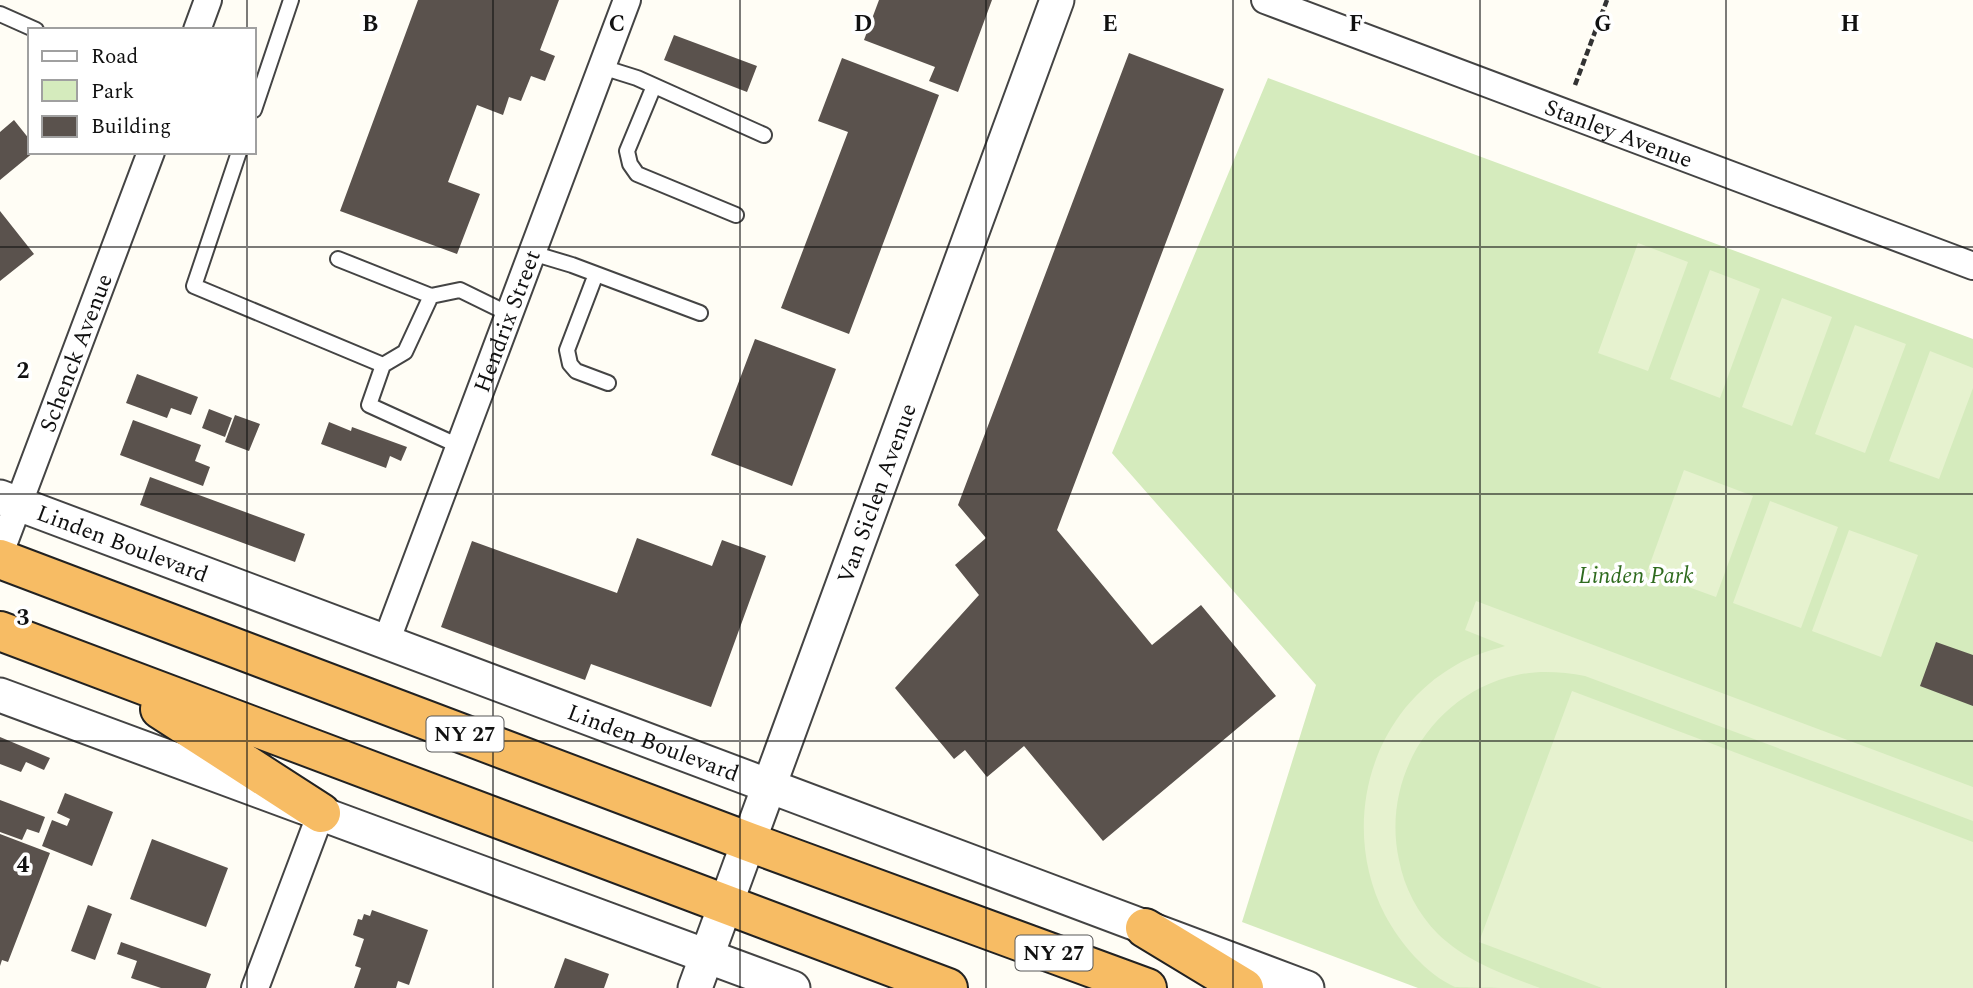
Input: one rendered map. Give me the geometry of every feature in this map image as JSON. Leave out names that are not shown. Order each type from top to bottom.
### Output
[{"type":"highway","name":"NY 27","points":[[0,559],[749,842],[1147,988]]},
{"type":"highway","points":[[0,631],[948,988]]},
{"type":"highway","points":[[97,668],[321,813]]},
{"type":"highway","points":[[1145,928],[1244,988]]},
{"type":"street","points":[[198,28],[208,0]]},
{"type":"street","name":"Hendrix Street","points":[[386,642],[627,0]]},
{"type":"street","name":"Van Siclen Avenue","points":[[695,988],[1057,0]]},
{"type":"street","name":"Stanley Avenue","points":[[1265,0],[1973,266]]},
{"type":"street","name":"Schenck Avenue","points":[[0,554],[9,500],[149,154]]},
{"type":"street","name":"Linden Boulevard","points":[[9,500],[1307,988]]},
{"type":"street","points":[[0,695],[793,988]]},
{"type":"street","points":[[256,988],[321,813]]},
{"type":"lane","points":[[256,104],[291,0]]},
{"type":"lane","points":[[0,14],[32,28]]},
{"type":"lane","points":[[602,67],[637,78],[764,135]]},
{"type":"lane","points":[[654,86],[627,151],[630,164],[637,174],[736,215]]},
{"type":"lane","points":[[238,154],[194,286],[383,365]]},
{"type":"lane","points":[[532,253],[700,313]]},
{"type":"lane","points":[[338,259],[431,296],[460,290],[509,314]]},
{"type":"lane","points":[[596,274],[567,350],[570,364],[576,371],[608,383]]},
{"type":"lane","points":[[431,296],[405,352],[383,365],[369,405],[459,446]]},
{"type":"path","points":[[1564,112],[1607,0]]},
{"type":"green space","name":"Linden Park","points":[[1268,78],[1973,339],[1973,988],[1418,988],[1242,922],[1316,685],[1112,453]]},
{"type":"green space","points":[[1638,243],[1688,262],[1648,371],[1598,353]]},
{"type":"green space","points":[[1710,270],[1760,289],[1720,398],[1670,379]]},
{"type":"green space","points":[[1782,298],[1832,317],[1792,426],[1742,407]]},
{"type":"green space","points":[[1855,325],[1906,344],[1865,453],[1815,434]]},
{"type":"green space","points":[[1930,351],[1973,368],[1973,388],[1939,479],[1889,461]]},
{"type":"green space","points":[[1684,470],[1753,496],[1716,597],[1647,572]]},
{"type":"green space","points":[[1770,501],[1838,527],[1801,628],[1733,603]]},
{"type":"green space","points":[[1849,530],[1918,555],[1881,657],[1812,631]]},
{"type":"green space","points":[[1476,601],[1973,787],[1973,821],[1585,676],[1551,672],[1517,675],[1487,685],[1461,700],[1438,720],[1420,744],[1406,770],[1398,799],[1395,829],[1401,870],[1408,890],[1424,918],[1438,934],[1461,952],[1486,966],[1540,988],[1455,987],[1434,974],[1415,957],[1385,915],[1372,881],[1365,846],[1364,811],[1371,776],[1383,743],[1401,713],[1426,687],[1456,665],[1505,646],[1465,630]]},
{"type":"green space","points":[[1572,691],[1973,842],[1973,988],[1602,988],[1479,942]]},
{"type":"building","points":[[418,0],[559,0],[540,50],[555,56],[545,81],[531,76],[521,101],[509,97],[503,115],[477,105],[448,182],[480,194],[457,254],[340,211]]},
{"type":"building","points":[[879,0],[992,0],[958,92],[929,81],[935,67],[864,40]]},
{"type":"building","points":[[674,35],[757,66],[747,92],[664,60]]},
{"type":"building","points":[[1129,53],[1224,89],[1057,530],[1152,645],[1201,605],[1276,696],[1103,841],[1024,746],[987,777],[965,750],[954,759],[895,688],[979,595],[955,565],[986,538],[958,505]]},
{"type":"building","points":[[842,58],[939,95],[849,334],[781,308],[848,132],[818,121]]},
{"type":"building","points":[[14,120],[28,138],[28,154],[32,154],[0,180],[0,132]]},
{"type":"building","points":[[0,211],[34,254],[0,281]]},
{"type":"building","points":[[755,339],[836,369],[792,486],[711,455]]},
{"type":"building","points":[[137,374],[198,397],[191,415],[171,408],[167,418],[126,403]]},
{"type":"building","points":[[209,409],[232,418],[225,437],[202,428]]},
{"type":"building","points":[[235,415],[260,424],[249,451],[225,442]]},
{"type":"building","points":[[133,420],[201,445],[195,461],[210,467],[203,486],[120,455]]},
{"type":"building","points":[[329,422],[351,431],[352,427],[407,447],[401,461],[390,456],[386,468],[321,444]]},
{"type":"building","points":[[150,477],[305,534],[295,562],[140,505]]},
{"type":"building","points":[[637,538],[712,566],[722,540],[766,556],[711,707],[591,664],[585,680],[441,627],[472,541],[617,593]]},
{"type":"building","points":[[1936,642],[1973,655],[1973,706],[1920,686]]},
{"type":"building","points":[[0,737],[50,758],[44,770],[26,762],[21,772],[0,764]]},
{"type":"building","points":[[65,793],[113,812],[92,866],[42,846],[52,820],[67,826],[70,819],[57,813]]},
{"type":"building","points":[[0,800],[45,817],[39,833],[27,829],[22,840],[0,832]]},
{"type":"building","points":[[0,834],[50,853],[8,962],[2,960],[0,966]]},
{"type":"building","points":[[152,839],[228,868],[206,927],[130,899]]},
{"type":"building","points":[[88,905],[112,914],[95,960],[71,951]]},
{"type":"building","points":[[372,910],[428,930],[409,985],[398,981],[396,988],[354,988],[361,968],[355,966],[364,939],[353,935],[358,919],[362,920],[364,914],[370,916]]},
{"type":"building","points":[[121,942],[211,974],[206,988],[161,988],[131,978],[137,961],[117,954]]},
{"type":"building","points":[[565,958],[609,974],[604,988],[554,988]]}]
